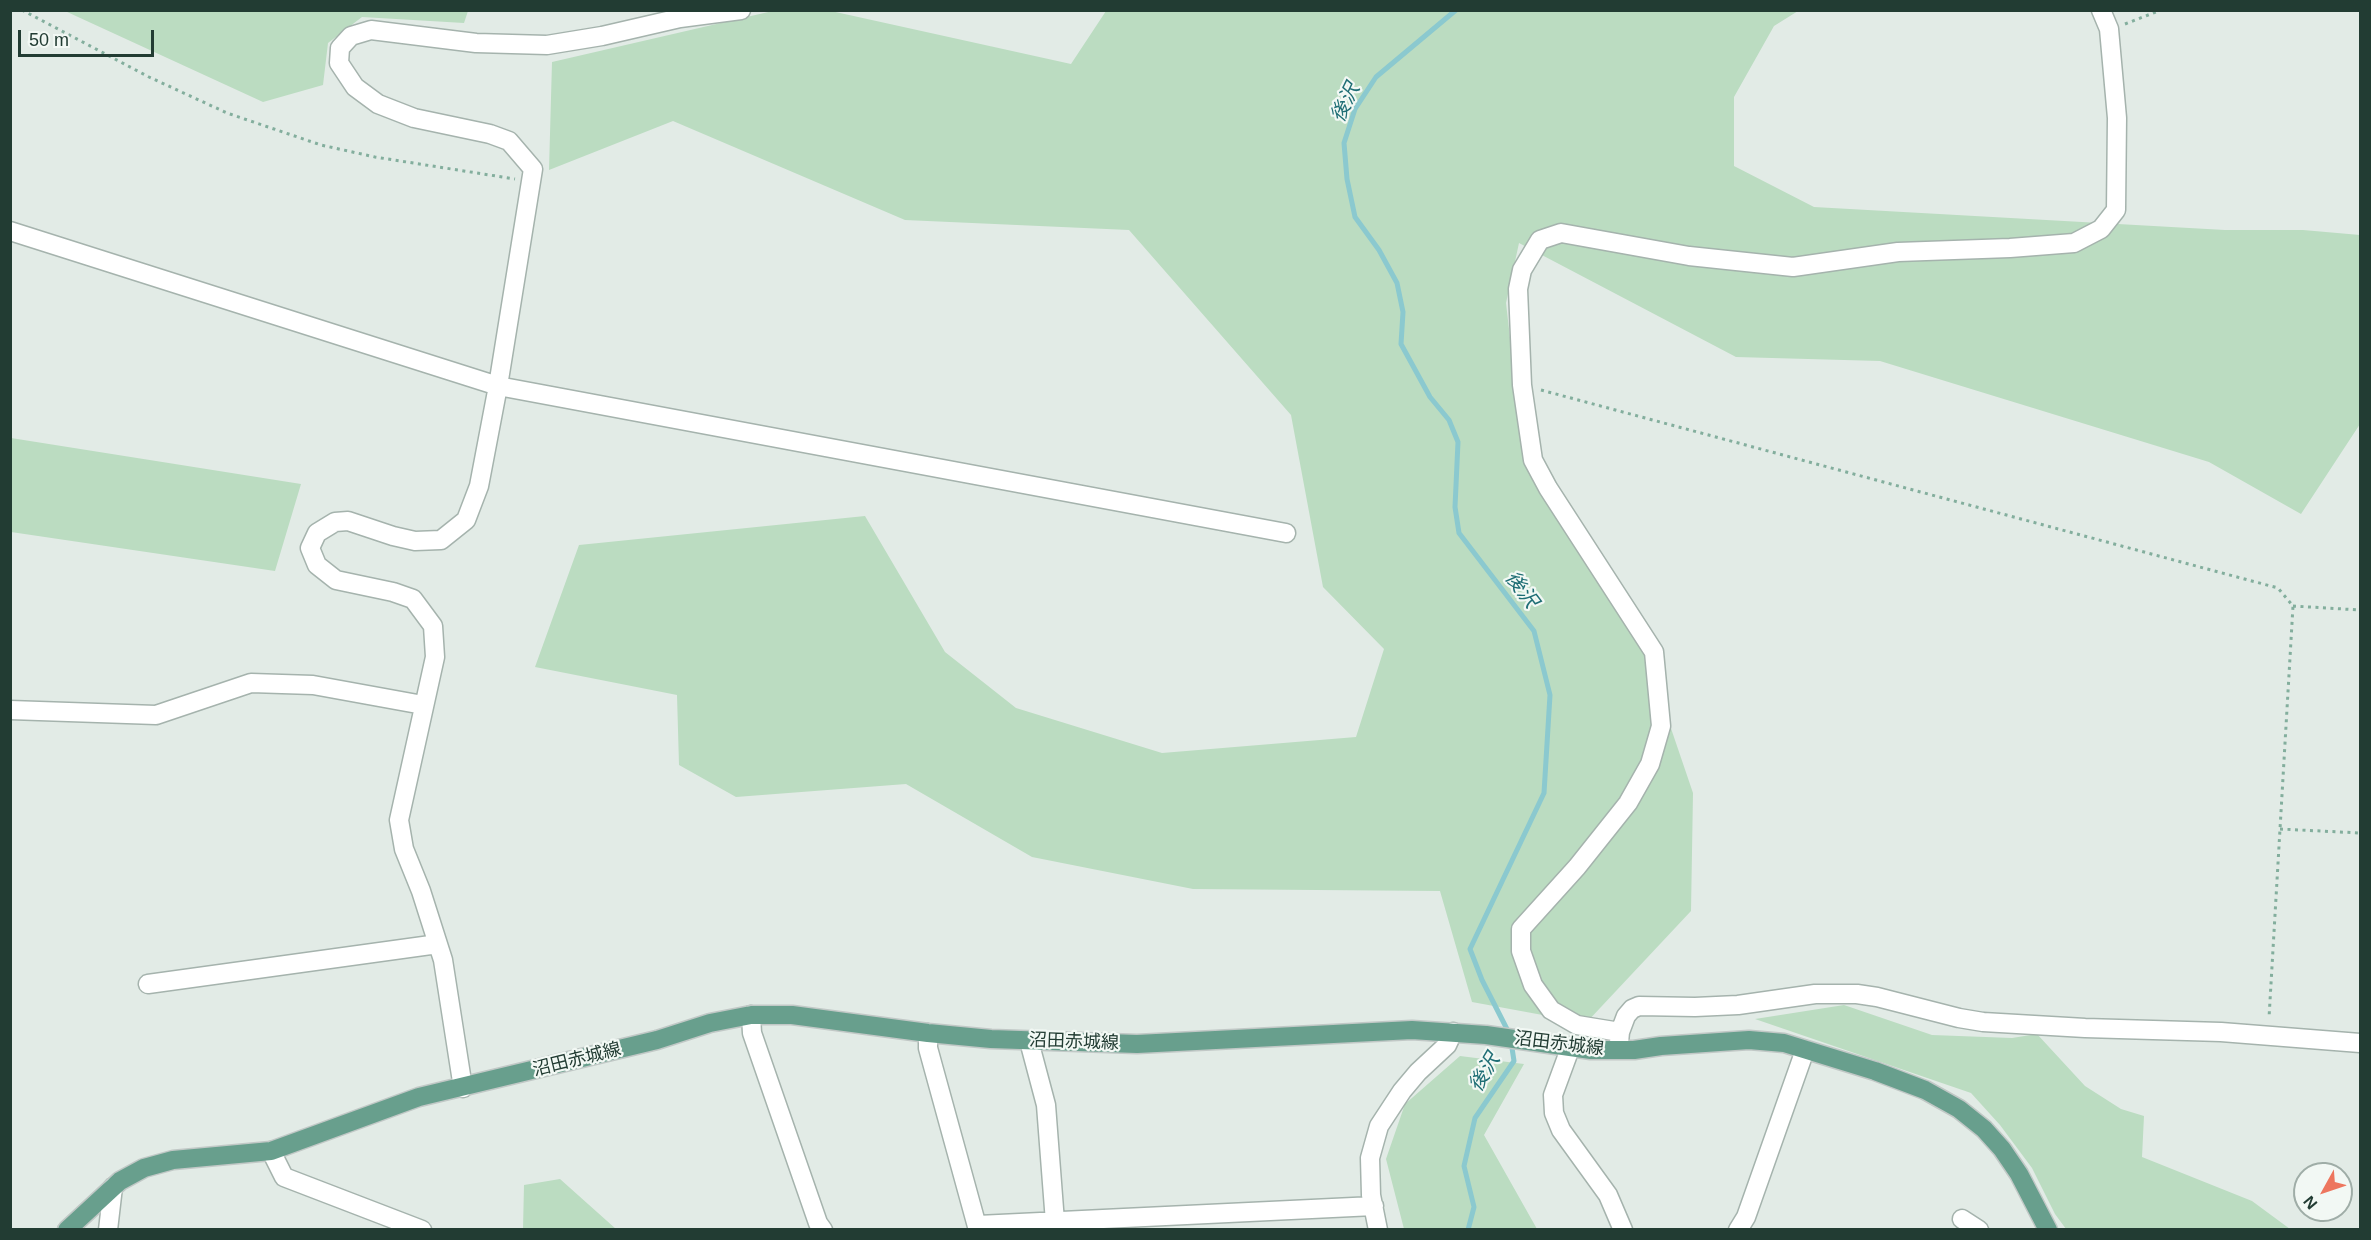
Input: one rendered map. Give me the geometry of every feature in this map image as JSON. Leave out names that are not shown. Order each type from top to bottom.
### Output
[{"type":"main road","name":"沼田赤城線","points":[[67,1230],[113,1187],[144,1168],[173,1160],[271,1151],[419,1097],[657,1040],[710,1023],[751,1015],[792,1015],[928,1033],[1029,1041],[1137,1044],[1412,1030],[1486,1035],[1591,1050],[1618,1051],[1749,1040],[1785,1043],[1875,1071],[1925,1090],[1959,1109],[1984,1129],[2002,1149],[2019,1174],[2048,1230]]},
{"type":"street","points":[[463,1088],[443,960],[421,891],[404,849],[399,820],[435,657],[433,626],[413,599],[393,592],[336,580],[317,565],[310,548],[317,533],[335,522],[348,521],[415,541],[441,540],[466,520],[479,486],[498,386],[533,169],[509,141],[490,134],[414,118],[378,104],[355,87],[339,63],[340,48],[351,36],[371,30],[476,43],[547,45],[602,36],[680,18],[741,10]]},
{"type":"street","points":[[1620,1032],[1576,1025],[1551,1010],[1533,985],[1521,951],[1521,929],[1628,803],[1650,764],[1661,726],[1654,652],[1548,488],[1533,460],[1522,385],[1518,289],[1522,270],[1540,240],[1561,233],[1689,256],[1793,267],[1898,252],[2074,243],[2101,229],[2116,210],[2117,118],[2109,30],[2101,10]]},
{"type":"street","points":[[10,231],[498,386],[1286,533]]},
{"type":"street","points":[[10,710],[156,715],[251,683],[313,685],[423,705]]},
{"type":"street","points":[[148,984],[438,944]]},
{"type":"street","points":[[1618,1051],[1620,1032],[1626,1016],[1632,1009],[1639,1006],[1738,1005],[1815,994],[1857,994],[1877,997],[1983,1022],[2268,1035],[2361,1043]]},
{"type":"street","points":[[751,1015],[752,1033],[818,1223],[823,1230]]},
{"type":"street","points":[[1378,1230],[1370,1158],[1379,1126],[1402,1091],[1418,1072],[1447,1046],[1454,1032]]},
{"type":"street","points":[[928,1033],[928,1048],[978,1227],[1374,1206]]},
{"type":"street","points":[[1029,1041],[1046,1105],[1055,1222]]},
{"type":"street","points":[[1571,1046],[1553,1095],[1554,1113],[1561,1130],[1608,1195],[1623,1230]]},
{"type":"street","points":[[1738,1230],[1746,1216],[1805,1050]]},
{"type":"street","points":[[271,1151],[285,1177],[422,1230]]},
{"type":"street","points":[[108,1230],[113,1187]]},
{"type":"street","points":[[1962,1219],[1979,1230]]},
{"type":"path","points":[[22,10],[74,40],[227,113],[321,146],[532,182]]},
{"type":"path","points":[[2109,30],[2161,10]]},
{"type":"path","points":[[1522,385],[2278,588],[2293,606],[2268,1035]]},
{"type":"path","points":[[2293,606],[2361,610]]},
{"type":"path","points":[[2280,829],[2361,833]]},
{"type":"green space","points":[[777,10],[831,11],[1071,64],[1106,11],[1798,11],[1774,26],[1734,97],[1734,166],[1814,207],[2225,230],[2303,230],[2360,235],[2360,424],[2301,514],[2209,462],[1880,361],[1736,357],[1519,243],[1506,303],[1524,459],[1557,520],[1645,652],[1693,793],[1691,911],[1586,1023],[1472,1002],[1440,891],[1193,889],[1032,857],[906,784],[736,797],[679,765],[677,695],[535,667],[579,545],[865,516],[945,652],[1016,708],[1162,753],[1356,737],[1384,649],[1323,587],[1291,415],[1129,230],[905,220],[673,121],[549,170],[552,62]]},
{"type":"green space","points":[[65,11],[468,11],[464,23],[362,17],[328,43],[323,85],[263,102]]},
{"type":"green space","points":[[11,438],[301,484],[275,571],[11,532]]},
{"type":"green space","points":[[1844,1005],[1932,1035],[2012,1038],[2037,1034],[2085,1086],[2121,1109],[2144,1116],[2142,1157],[2252,1201],[2290,1229],[2066,1229],[2055,1214],[2032,1168],[2000,1125],[1971,1093],[1755,1019]]},
{"type":"green space","points":[[1460,1056],[1524,1064],[1484,1135],[1537,1229],[1404,1229],[1386,1159],[1405,1104]]},
{"type":"green space","points":[[560,1179],[616,1229],[523,1229],[524,1185]]},
{"type":"waterway","name":"後沢","points":[[1456,10],[1376,77],[1355,109],[1344,143],[1347,179],[1355,217],[1379,250],[1397,283],[1403,312],[1401,344],[1430,397],[1449,420],[1458,442],[1455,507],[1459,533],[1534,631],[1550,695],[1544,793],[1470,949],[1482,980],[1510,1035],[1514,1061],[1475,1118],[1464,1166],[1474,1207],[1468,1230]]}]
